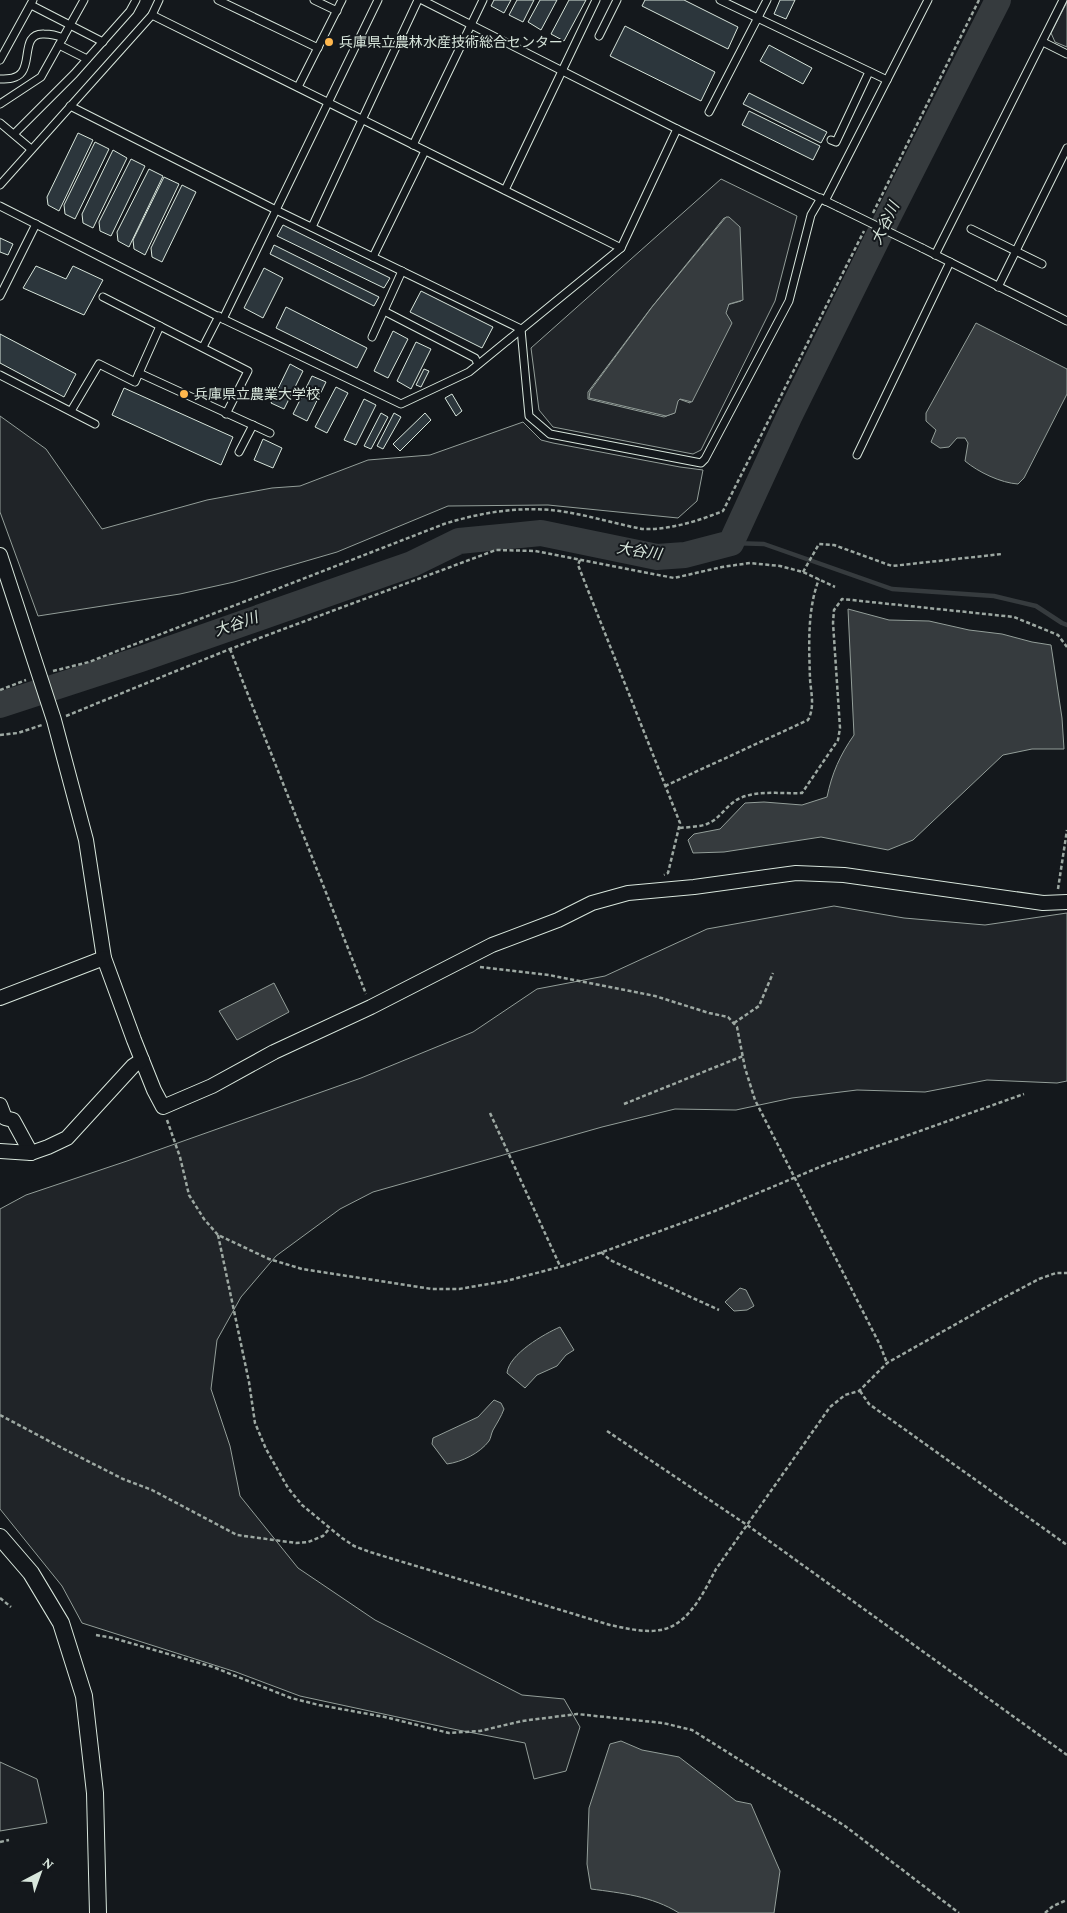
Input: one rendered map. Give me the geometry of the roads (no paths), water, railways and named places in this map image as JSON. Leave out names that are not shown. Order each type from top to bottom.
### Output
[{"type":"street","points":[[0,555],[54,717],[86,840],[104,958],[142,1060],[163,1107],[212,1086],[274,1052],[371,1007],[492,945],[558,920],[592,903],[628,894],[694,888],[796,873],[844,875],[1043,903],[1062,902]]},
{"type":"street","points":[[0,998],[104,958]]},
{"type":"street","points":[[0,1151],[32,1152],[67,1138],[133,1066],[142,1060]]},
{"type":"street","points":[[0,1105],[5,1118],[13,1120],[32,1152]]},
{"type":"street","points":[[0,1537],[31,1573],[61,1624],[84,1696],[95,1793],[98,1913]]},
{"type":"lane","points":[[0,104],[41,77],[83,0]]},
{"type":"lane","points":[[14,134],[103,42],[130,10],[135,2],[126,0]]},
{"type":"lane","points":[[0,185],[152,15],[160,0]]},
{"type":"lane","points":[[218,0],[318,48]]},
{"type":"lane","points":[[314,0],[337,11]]},
{"type":"lane","points":[[298,88],[342,0]]},
{"type":"lane","points":[[202,347],[221,318],[276,210],[378,0]]},
{"type":"lane","points":[[312,228],[420,0],[1067,321]]},
{"type":"lane","points":[[413,145],[483,0]]},
{"type":"lane","points":[[505,190],[596,0]]},
{"type":"lane","points":[[599,36],[617,0]]},
{"type":"lane","points":[[720,0],[887,80]]},
{"type":"lane","points":[[709,112],[767,0]]},
{"type":"lane","points":[[521,329],[529,416],[550,434],[701,463],[706,459],[788,301],[811,215],[823,200],[928,0]]},
{"type":"lane","points":[[935,255],[1063,0]]},
{"type":"lane","points":[[0,60],[32,2],[103,42]]},
{"type":"lane","points":[[152,15],[621,248]]},
{"type":"lane","points":[[0,80],[14,78],[22,72],[29,43],[38,34],[55,34],[61,41],[87,59]]},
{"type":"lane","points":[[1043,42],[1067,54]]},
{"type":"lane","points":[[831,140],[836,142],[869,72]]},
{"type":"lane","points":[[70,106],[312,228],[521,329]]},
{"type":"lane","points":[[0,123],[32,149]]},
{"type":"lane","points":[[0,206],[221,318],[401,404],[469,372],[621,248],[677,128]]},
{"type":"lane","points":[[998,287],[1067,148]]},
{"type":"lane","points":[[373,257],[425,151]]},
{"type":"lane","points":[[0,296],[36,224]]},
{"type":"lane","points":[[971,229],[1042,264]]},
{"type":"lane","points":[[857,455],[950,262]]},
{"type":"lane","points":[[372,337],[402,271]]},
{"type":"lane","points":[[103,297],[248,371],[226,414]]},
{"type":"lane","points":[[384,311],[475,358],[478,364]]},
{"type":"lane","points":[[71,411],[99,364],[135,382],[160,326]]},
{"type":"lane","points":[[139,373],[270,433]]},
{"type":"lane","points":[[0,374],[96,424]]},
{"type":"lane","points":[[239,452],[253,425]]},
{"type":"waterway","name":"大谷川","points":[[0,705],[141,659],[412,564],[459,541],[541,533],[657,557],[685,555],[731,543],[789,417],[998,0]]},
{"type":"waterway","points":[[731,543],[764,544],[892,589],[994,596],[1036,606],[1067,625]]},
{"type":"place","name":"兵庫県立農林水産技術総合センター","points":[[329,42]]},
{"type":"place","name":"兵庫県立農業大学校","points":[[184,394]]}]
